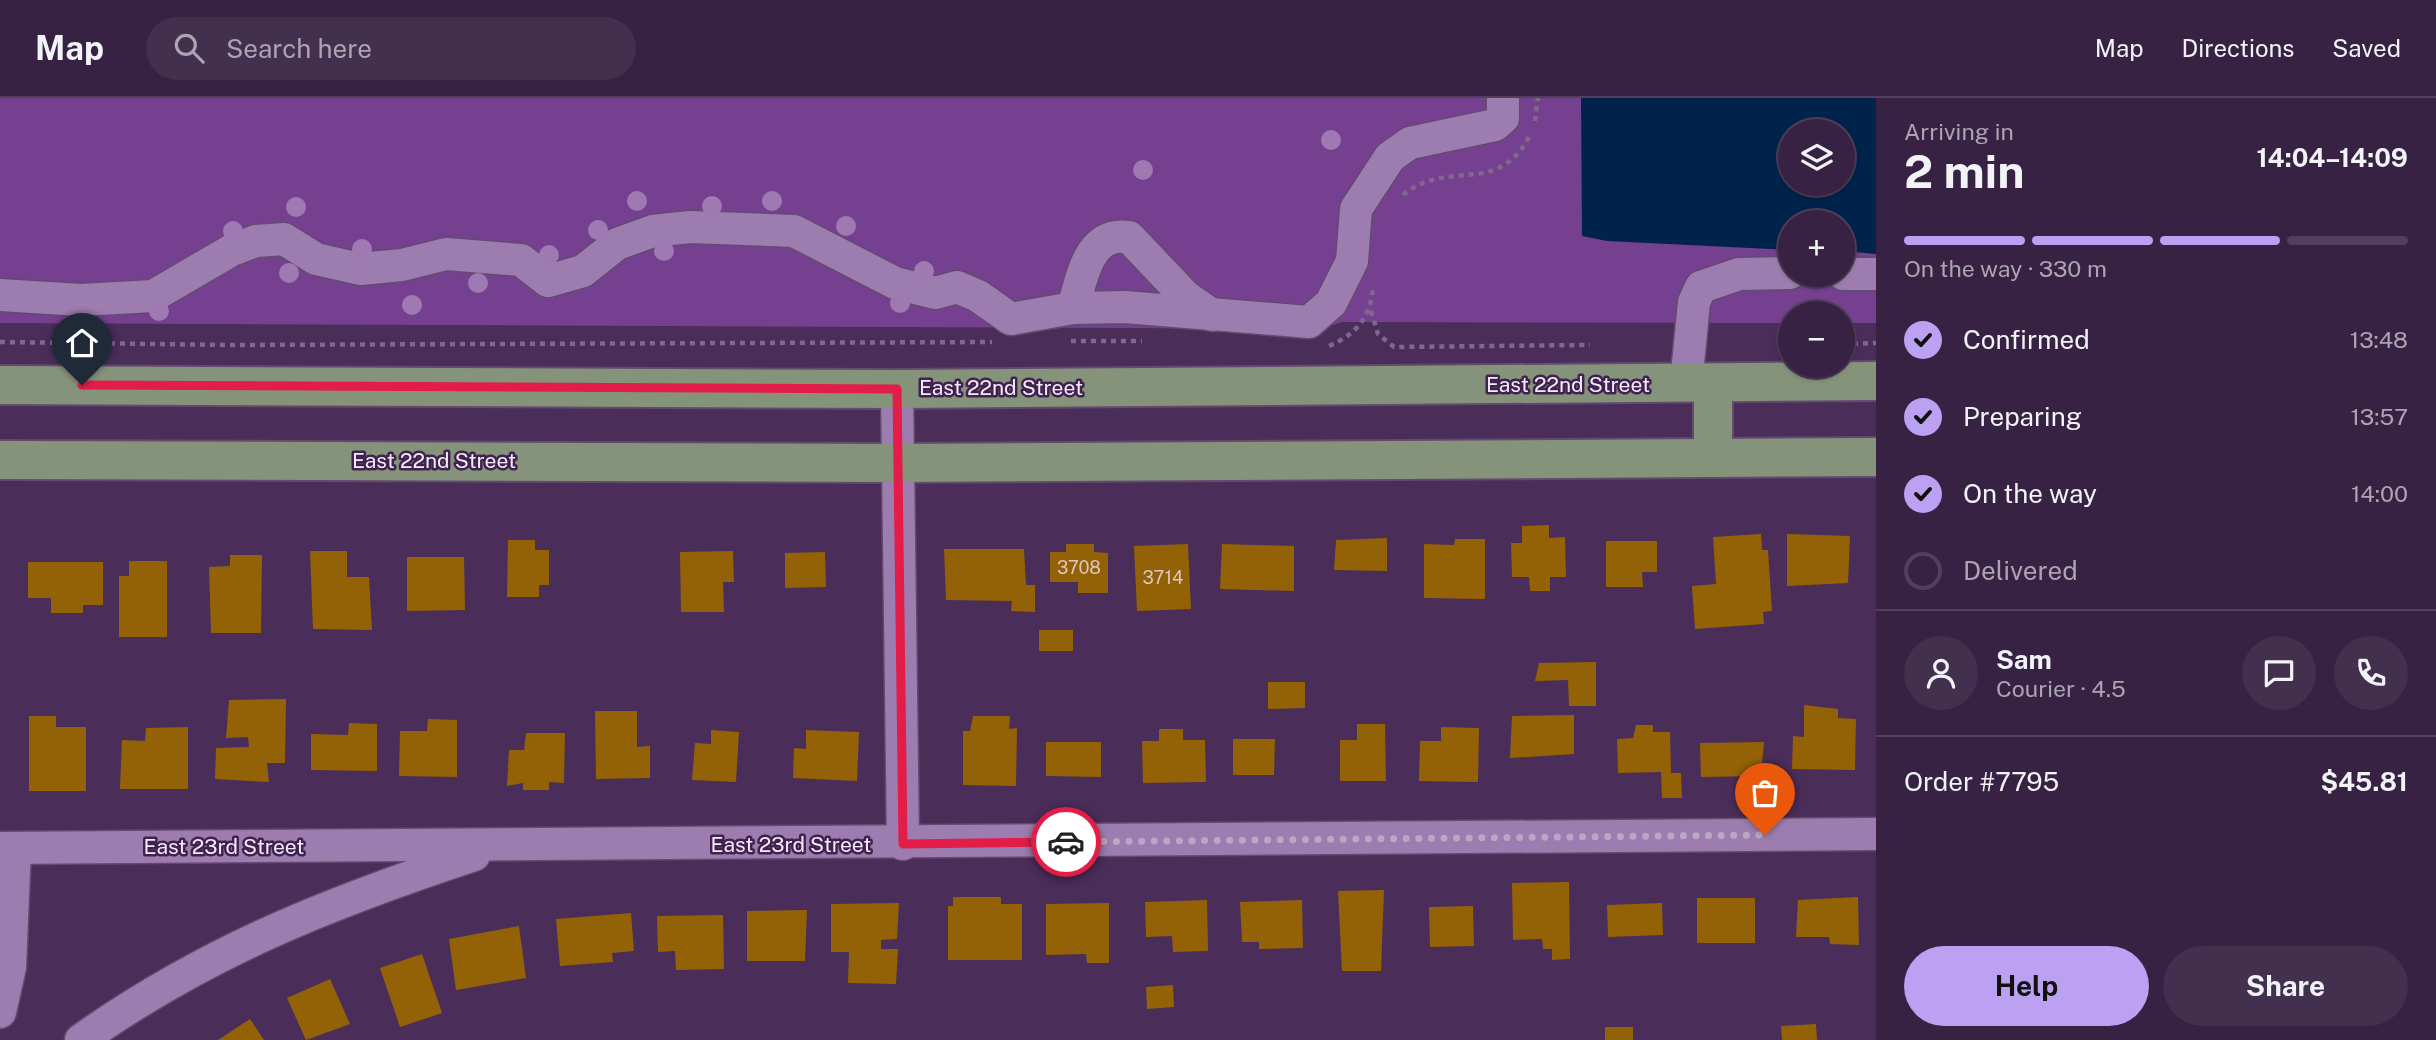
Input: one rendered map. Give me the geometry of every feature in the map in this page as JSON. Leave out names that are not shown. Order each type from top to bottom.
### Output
[{"type":"main road","name":"East 22nd Street","points":[[0,385],[897,389],[1876,382]]},
{"type":"main road","points":[[1700,384],[1713,458]]},
{"type":"main road","name":"East 22nd Street","points":[[0,460],[897,463],[1876,457]]},
{"type":"street","points":[[0,295],[80,300],[153,296],[232,250],[256,241],[284,239],[316,259],[360,270],[402,265],[446,254],[521,260],[548,281],[583,271],[617,244],[653,231],[690,227],[794,231],[895,283],[935,293],[957,286],[978,296],[1011,319],[1073,308],[1125,307],[1309,322],[1331,303],[1352,261],[1356,209],[1390,157],[1410,143],[1495,125],[1503,118],[1503,98]]},
{"type":"street","points":[[1073,308],[1088,259],[1103,239],[1117,235],[1129,237],[1186,297],[1212,314]]},
{"type":"street","points":[[1700,384],[1694,302],[1702,286],[1740,274],[1778,273]]},
{"type":"street","points":[[1855,274],[1876,274]]},
{"type":"street","points":[[897,389],[903,844]]},
{"type":"street","name":"East 23rd Street","points":[[7,848],[903,844],[1876,834]]},
{"type":"street","points":[[81,1040],[137,1000],[287,922],[499,847]]},
{"type":"street","points":[[0,1012],[10,967],[7,848]]},
{"type":"path","points":[[1395,206],[1418,183],[1432,178],[1480,174],[1505,166],[1522,153],[1534,127],[1538,98]]},
{"type":"path","points":[[1375,275],[1371,310],[1378,334],[1394,347],[1590,345]]},
{"type":"path","points":[[1316,347],[1330,346],[1346,337],[1359,328],[1371,310]]},
{"type":"path","points":[[1059,341],[1156,341]]},
{"type":"path","points":[[0,342],[245,345],[1004,342]]},
{"type":"path","points":[[1855,344],[1876,343]]},
{"type":"shaded area","points":[[0,98],[1876,98],[1876,323],[1855,323],[1855,301],[1778,301],[1778,323],[1342,322],[1321,329],[0,323]]},
{"type":"water","points":[[1581,98],[1876,98],[1876,254],[1855,252],[1855,210],[1778,210],[1778,249],[1607,241],[1582,236]]},
{"type":"building","points":[[1549,525],[1549,538],[1565,537],[1566,577],[1550,577],[1550,591],[1530,591],[1529,577],[1512,577],[1511,543],[1522,543],[1522,526]]},
{"type":"building","points":[[1761,534],[1762,550],[1768,550],[1772,611],[1763,612],[1764,624],[1695,629],[1692,586],[1716,584],[1713,537]]},
{"type":"building","points":[[1787,534],[1850,536],[1848,583],[1787,586]]},
{"type":"building","points":[[1387,538],[1387,571],[1334,570],[1336,540]]},
{"type":"building","points":[[1455,539],[1485,539],[1485,599],[1424,598],[1424,544],[1454,545]]},
{"type":"building","points":[[508,540],[535,540],[535,550],[549,550],[549,585],[539,585],[539,597],[507,597]]},
{"type":"building","points":[[1606,541],[1657,541],[1657,572],[1642,572],[1643,587],[1606,587]]},
{"type":"building","points":[[1066,544],[1094,544],[1094,552],[1108,553],[1108,593],[1078,593],[1078,582],[1050,582],[1050,552],[1066,552]]},
{"type":"building","points":[[1188,544],[1191,609],[1137,611],[1134,546]]},
{"type":"building","points":[[1222,544],[1294,546],[1294,591],[1220,589]]},
{"type":"building","points":[[944,549],[1024,549],[1026,585],[1035,585],[1035,612],[1011,611],[1012,601],[946,600]]},
{"type":"building","points":[[310,551],[347,551],[347,577],[369,577],[372,630],[313,629]]},
{"type":"building","points":[[733,551],[734,582],[723,582],[724,612],[681,612],[680,552]]},
{"type":"building","points":[[825,552],[826,587],[785,588],[785,553]]},
{"type":"building","points":[[230,555],[262,555],[261,633],[211,633],[209,567],[230,566]]},
{"type":"building","points":[[407,557],[464,557],[465,610],[407,611]]},
{"type":"building","points":[[129,561],[167,561],[167,637],[119,637],[119,576],[129,576]]},
{"type":"building","points":[[28,562],[103,562],[103,605],[83,605],[83,613],[51,613],[51,598],[28,598]]},
{"type":"building","points":[[1039,630],[1073,630],[1073,651],[1039,651]]},
{"type":"building","points":[[1596,662],[1596,706],[1569,706],[1568,680],[1535,681],[1539,663]]},
{"type":"building","points":[[1268,682],[1305,682],[1305,708],[1268,709]]},
{"type":"building","points":[[286,699],[285,763],[267,763],[269,782],[215,779],[216,748],[249,747],[248,737],[226,738],[229,700]]},
{"type":"building","points":[[1804,705],[1838,709],[1838,718],[1856,719],[1855,770],[1792,769],[1793,736],[1804,737]]},
{"type":"building","points":[[595,711],[637,711],[637,747],[650,746],[650,778],[596,779]]},
{"type":"building","points":[[1574,715],[1574,754],[1510,758],[1512,716]]},
{"type":"building","points":[[29,716],[56,716],[56,727],[86,727],[86,791],[29,791]]},
{"type":"building","points":[[973,716],[1010,716],[1009,729],[1017,728],[1016,786],[963,785],[963,731],[970,731]]},
{"type":"building","points":[[428,719],[457,720],[457,777],[399,776],[400,731],[427,731]]},
{"type":"building","points":[[349,723],[377,724],[377,771],[311,770],[311,734],[348,735]]},
{"type":"building","points":[[1357,724],[1385,724],[1386,781],[1340,781],[1340,740],[1357,740]]},
{"type":"building","points":[[1636,725],[1653,725],[1653,732],[1670,732],[1671,773],[1681,773],[1682,798],[1662,798],[1661,772],[1618,773],[1617,739],[1633,738]]},
{"type":"building","points":[[188,727],[188,789],[120,789],[122,740],[145,741],[146,728]]},
{"type":"building","points":[[1441,727],[1479,728],[1478,782],[1419,781],[1420,741],[1441,741]]},
{"type":"building","points":[[1159,729],[1183,729],[1183,740],[1205,740],[1206,782],[1143,783],[1142,741],[1159,741]]},
{"type":"building","points":[[711,730],[739,732],[736,782],[692,780],[695,743],[711,744]]},
{"type":"building","points":[[806,730],[859,732],[857,781],[793,778],[794,748],[806,749]]},
{"type":"building","points":[[526,733],[565,733],[564,783],[549,782],[549,790],[523,790],[523,783],[507,786],[509,750],[524,750]]},
{"type":"building","points":[[1233,739],[1275,739],[1274,775],[1233,775]]},
{"type":"building","points":[[1046,742],[1101,742],[1101,777],[1046,776]]},
{"type":"building","points":[[1764,742],[1761,776],[1701,777],[1700,743]]},
{"type":"building","points":[[1569,882],[1570,959],[1552,960],[1552,949],[1543,949],[1542,939],[1513,940],[1512,883]]},
{"type":"building","points":[[1384,890],[1381,971],[1342,971],[1338,891]]},
{"type":"building","points":[[953,897],[1001,897],[1001,904],[1022,904],[1022,960],[948,960],[948,906],[953,906]]},
{"type":"building","points":[[1858,897],[1859,945],[1830,944],[1829,937],[1796,937],[1798,900]]},
{"type":"building","points":[[1697,898],[1755,898],[1755,943],[1697,943]]},
{"type":"building","points":[[1207,900],[1208,951],[1173,952],[1172,936],[1146,937],[1145,902]]},
{"type":"building","points":[[1302,900],[1303,948],[1259,949],[1259,942],[1242,942],[1240,902]]},
{"type":"building","points":[[899,903],[897,939],[881,940],[881,949],[898,949],[896,984],[848,983],[849,952],[831,952],[831,904]]},
{"type":"building","points":[[1109,903],[1109,963],[1087,963],[1086,954],[1046,955],[1046,904]]},
{"type":"building","points":[[1662,903],[1663,935],[1608,937],[1607,905]]},
{"type":"building","points":[[1473,906],[1474,946],[1430,947],[1429,907]]},
{"type":"building","points":[[807,910],[805,961],[747,961],[747,911]]},
{"type":"building","points":[[631,913],[634,951],[612,953],[613,962],[560,966],[556,919]]},
{"type":"building","points":[[723,915],[724,969],[676,970],[675,951],[658,952],[657,916]]},
{"type":"building","points":[[519,926],[526,978],[456,990],[449,939]]},
{"type":"building","points":[[422,954],[442,1013],[400,1027],[380,968]]},
{"type":"building","points":[[330,979],[350,1024],[306,1040],[287,998]]},
{"type":"building","points":[[1173,985],[1174,1007],[1147,1009],[1146,987]]},
{"type":"building","points":[[250,1019],[264,1040],[218,1040]]},
{"type":"building","points":[[1816,1024],[1817,1040],[1782,1040],[1781,1026]]},
{"type":"building","points":[[1605,1027],[1633,1027],[1633,1040],[1605,1040]]},
{"type":"way so far","points":[[1066,842],[1765,835]]},
{"type":"route","points":[[82,385],[897,389],[903,844],[1066,842]]}]
